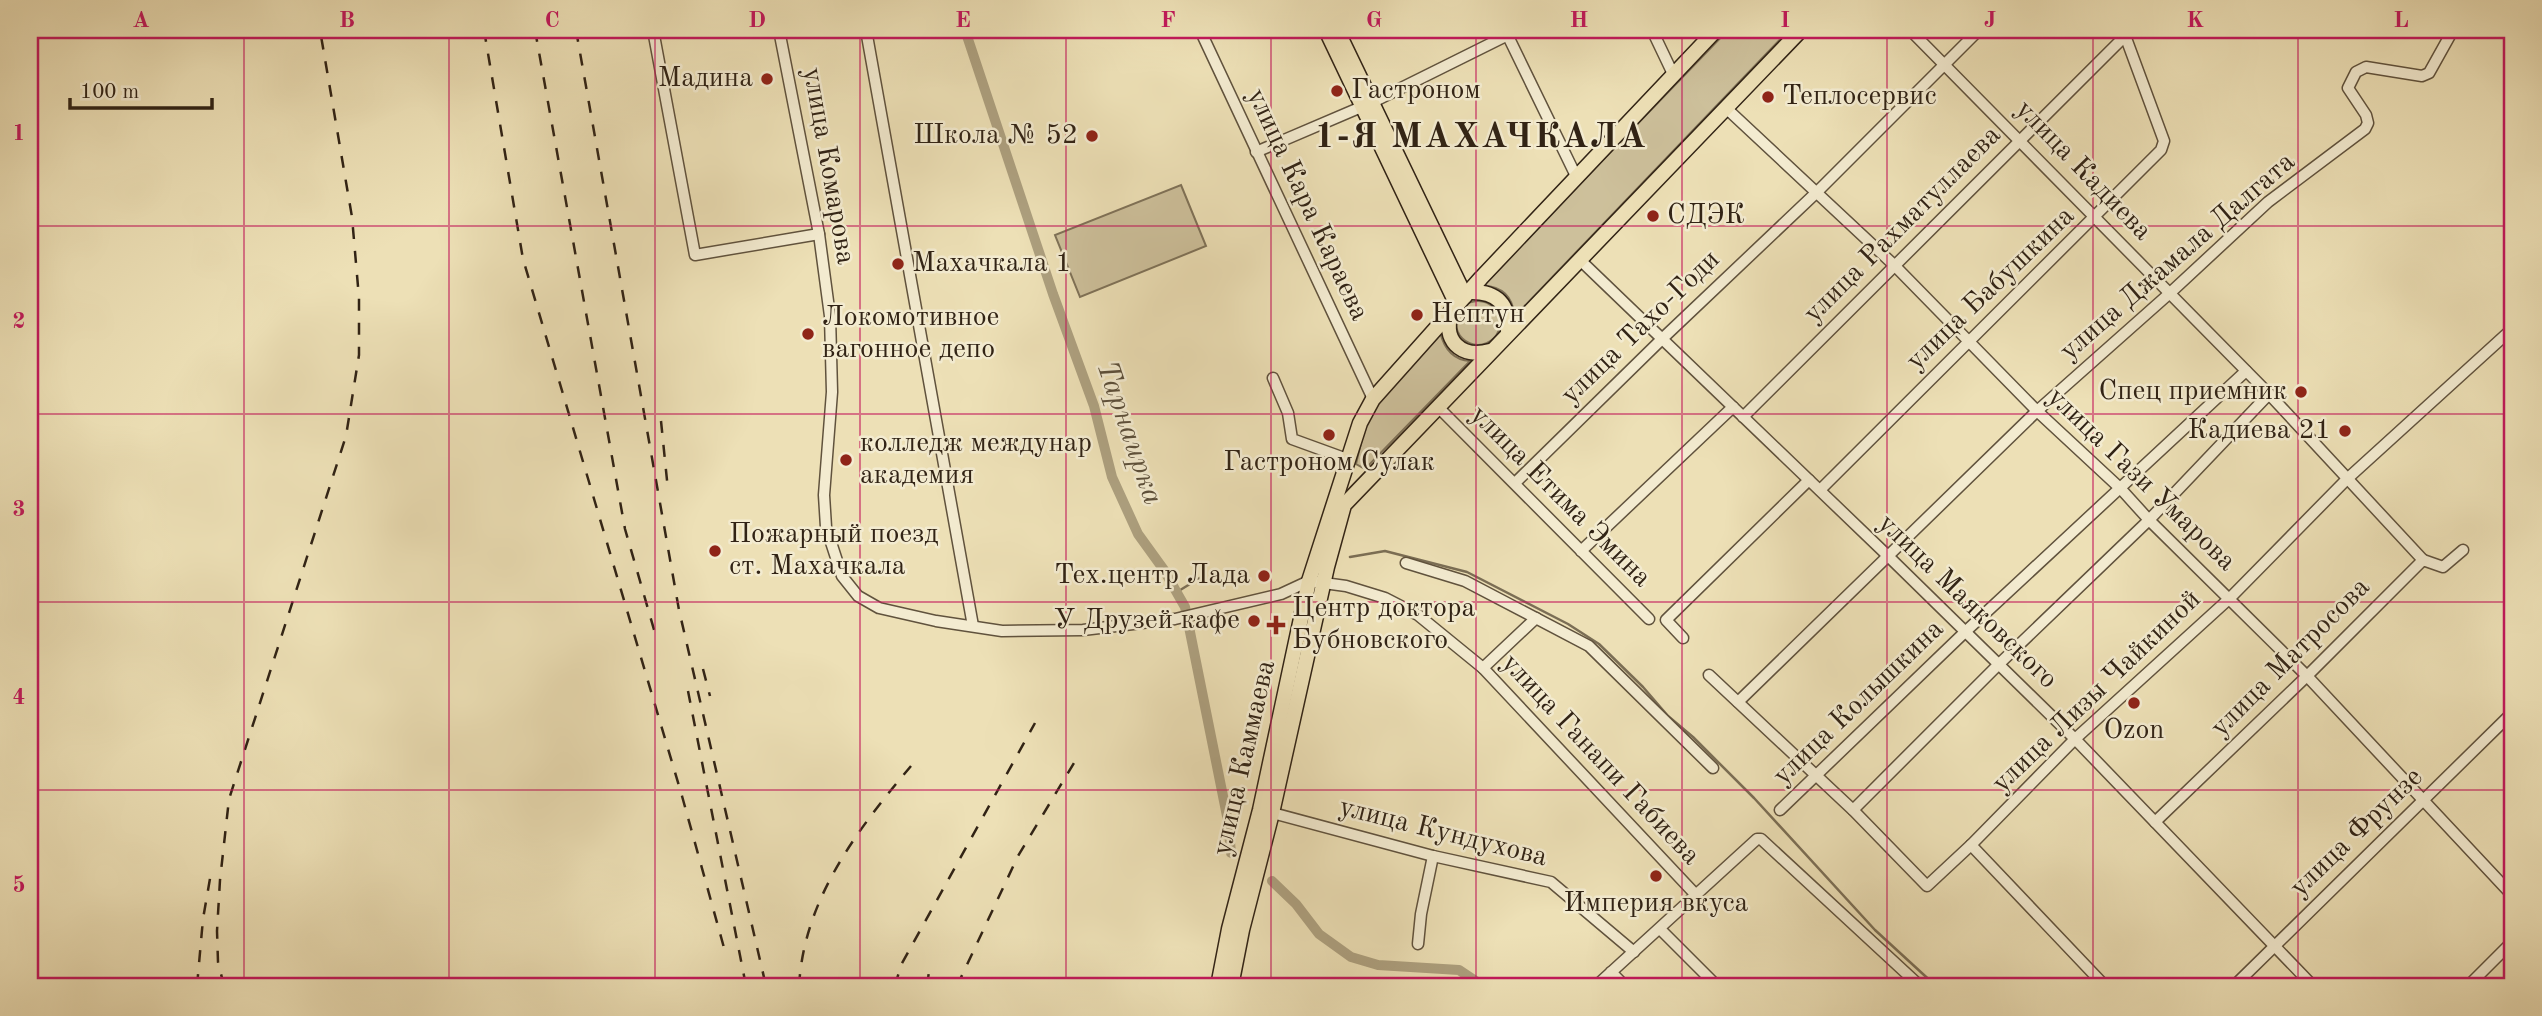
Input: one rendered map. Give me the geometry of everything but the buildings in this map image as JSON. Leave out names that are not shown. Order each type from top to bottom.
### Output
[{"type":"main road","points":[[1326,30],[1368,104]]},
{"type":"main road","points":[[1337,30],[1368,104],[1461,301]]},
{"type":"main road","name":"улица Каммаева","points":[[1231,986],[1316,582],[1339,503],[1347,459],[1360,423],[1373,399],[1461,301],[1716,30]]},
{"type":"main road","points":[[1339,503],[1438,407],[1801,30]]},
{"type":"main road","points":[[1491,351],[1479,354],[1466,352],[1456,345],[1449,334],[1448,321],[1461,301],[1482,292],[1495,296],[1504,306],[1509,319],[1508,333]]},
{"type":"main road","name":"улица Каммаева","points":[[1218,986],[1228,929],[1266,811]]},
{"type":"street","points":[[653,30],[695,255],[819,234]]},
{"type":"street","name":"улица Комарова","points":[[779,30],[819,234],[830,316],[832,392],[824,495],[826,527],[842,576],[858,596],[879,608],[974,626]]},
{"type":"street","points":[[866,30],[974,626],[1002,631],[1083,630],[1175,619],[1281,594],[1316,582]]},
{"type":"street","name":"улица Кара Караева","points":[[1200,30],[1373,399]]},
{"type":"street","points":[[1256,152],[1368,104],[1506,32],[1518,30]]},
{"type":"street","points":[[1652,30],[1673,74]]},
{"type":"street","name":"улица Кадиева","points":[[1910,30],[2246,370],[2423,559]]},
{"type":"street","name":"улица Тахо-Годи","points":[[1515,483],[1979,30]]},
{"type":"street","name":"улица Джамала Далгата","points":[[1738,702],[2037,411],[2171,293],[2268,202],[2365,129],[2368,123],[2366,115],[2348,88],[2357,72],[2366,67],[2422,76],[2429,73],[2453,30]]},
{"type":"street","points":[[1506,32],[1576,177]]},
{"type":"street","name":"улица Рахматуллаева","points":[[1743,417],[2021,141],[2124,33]]},
{"type":"street","name":"улица Бабушкина","points":[[1820,490],[2161,150],[2164,141],[2124,33]]},
{"type":"street","name":"улица Гази Умарова","points":[[1726,108],[1894,265],[2037,411],[2121,489],[2149,520],[2230,598],[2425,799],[2512,895]]},
{"type":"street","name":"улица Маяковского","points":[[1579,259],[2075,739],[2313,986]]},
{"type":"street","name":"улица Лизы Чайкиной","points":[[1853,810],[1927,886],[2075,739],[2230,598],[2347,479],[2512,328]]},
{"type":"street","name":"улица Колышкина","points":[[1780,810],[1965,632],[2246,370]]},
{"type":"street","points":[[1273,378],[1288,413],[1292,439],[1347,459]]},
{"type":"street","points":[[1709,675],[1853,810],[2149,520],[2269,394]]},
{"type":"street","name":"улица Етима Эмина","points":[[1438,407],[1650,619]]},
{"type":"street","points":[[1581,551],[1733,407]]},
{"type":"street","name":"улица Етима Эмина","points":[[1683,638],[1666,620],[1809,480]]},
{"type":"street","points":[[2423,559],[2443,567],[2463,550]]},
{"type":"street","name":"улица Матросова","points":[[2155,822],[2307,676],[2423,559]]},
{"type":"street","points":[[1406,563],[1465,581],[1590,646],[1713,768]]},
{"type":"street","name":"улица Ганапи Габиева","points":[[1316,582],[1346,586],[1385,598],[1418,615],[1447,636],[1483,668],[1696,895]]},
{"type":"street","points":[[1483,668],[1536,618]]},
{"type":"street","name":"улица Фрунзе","points":[[2234,986],[2512,713]]},
{"type":"street","name":"улица Кундухова","points":[[1266,811],[1433,856],[1551,882],[1634,952]]},
{"type":"street","points":[[1596,986],[1753,842],[1761,839],[1920,986]]},
{"type":"street","points":[[1971,845],[2105,986]]},
{"type":"street","points":[[1418,944],[1433,856]]},
{"type":"street","points":[[1660,929],[1717,986]]},
{"type":"street","points":[[2468,986],[2512,942]]},
{"type":"street","points":[[1611,972],[1625,986]]},
{"type":"shaded area","points":[[1728,30],[1789,30],[1515,316],[1512,303],[1501,290],[1482,285]]},
{"type":"shaded area","points":[[1181,185],[1206,246],[1080,297],[1055,235]]},
{"type":"shaded area","points":[[1478,301],[1493,308],[1500,323],[1493,338],[1478,345],[1463,338],[1456,323],[1463,308]]},
{"type":"shaded area","points":[[1440,332],[1450,352],[1470,361],[1365,469],[1356,464],[1365,426],[1379,400]]},
{"type":"waterway","name":"Тарнаирка","points":[[965,30],[1053,294],[1094,406],[1112,477],[1138,534],[1164,570],[1185,607],[1228,821],[1231,853]]},
{"type":"waterway","points":[[1350,557],[1385,551],[1467,572],[1568,624],[1599,644],[1668,716],[1754,798],[1875,930],[1936,986]]},
{"type":"waterway","points":[[1177,592],[1203,576]]},
{"type":"waterway","name":"Тарнаирка","points":[[1272,881],[1296,904],[1319,934],[1351,957],[1378,965],[1459,970],[1483,986]]},
{"type":"railway","points":[[224,986],[218,962],[217,931],[229,799],[346,436],[359,355],[359,298],[352,217],[320,30]]},
{"type":"railway","points":[[484,30],[523,259],[682,796],[726,955]]},
{"type":"railway","points":[[535,30],[625,529],[657,640]]},
{"type":"railway","points":[[576,30],[679,610],[766,986]]},
{"type":"railway","points":[[661,421],[668,490]]},
{"type":"railway","points":[[703,669],[710,696]]},
{"type":"railway","points":[[688,691],[746,986]]},
{"type":"railway","points":[[895,986],[901,965],[1035,723]]},
{"type":"railway","points":[[957,986],[1018,856],[1080,753]]},
{"type":"railway","points":[[799,986],[803,954],[822,895],[853,841],[911,766]]},
{"type":"railway","points":[[197,986],[203,919],[212,867]]},
{"type":"railway","points":[[927,986],[930,964]]},
{"type":"place","name":"Мадина","points":[[767,79]]},
{"type":"place","name":"Гастроном","points":[[1337,91]]},
{"type":"place","name":"Теплосервис","points":[[1768,97]]},
{"type":"place","name":"Школа № 52","points":[[1092,136]]},
{"type":"place","name":"СДЭК","points":[[1653,216]]},
{"type":"place","name":"Махачкала 1","points":[[898,264]]},
{"type":"place","name":"Нептун","points":[[1417,315]]},
{"type":"place","name":"Локомотивное вагонное депо","points":[[808,334]]},
{"type":"place","name":"Спец приемник","points":[[2301,392]]},
{"type":"place","name":"Кадиева 21","points":[[2345,431]]},
{"type":"place","name":"Гастроном Сулак","points":[[1329,435]]},
{"type":"place","name":"колледж междунар академия","points":[[846,460]]},
{"type":"place","name":"Пожарный поезд ст. Махачкала","points":[[715,551]]},
{"type":"place","name":"Тех.центр Лада","points":[[1264,576]]},
{"type":"place","name":"У Друзей кафе","points":[[1254,621]]},
{"type":"place","name":"Центр доктора Бубновского","points":[[1276,625]]},
{"type":"place","name":"Ozon","points":[[2134,703]]},
{"type":"place","name":"Империя вкуса","points":[[1656,876]]},
{"type":"district","name":"1-Я МАХАЧКАЛА","points":[[1481,137]]}]
